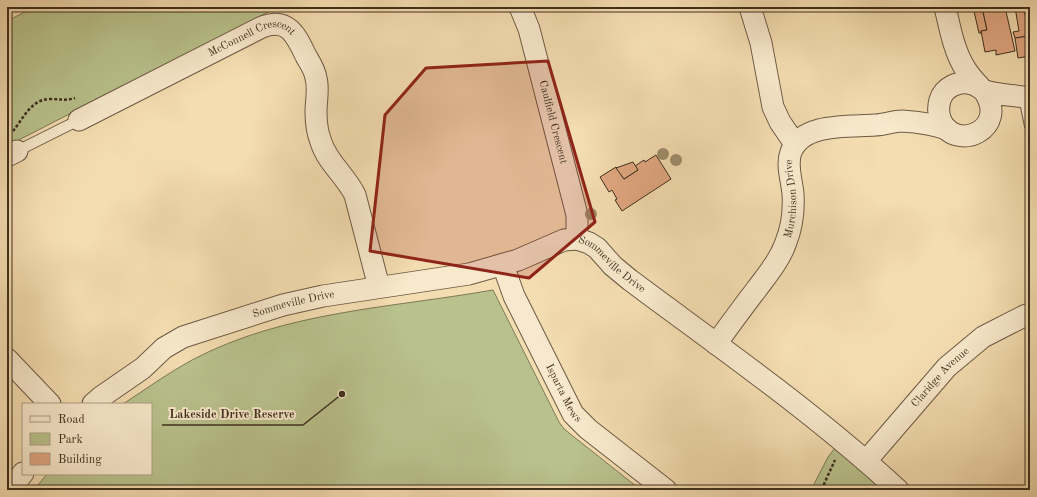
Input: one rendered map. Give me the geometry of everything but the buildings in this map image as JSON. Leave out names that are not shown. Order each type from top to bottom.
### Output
[{"type":"street","name":"Caulfield Crescent","points":[[520,7],[529,29],[577,216],[577,239]]},
{"type":"street","points":[[750,7],[761,43],[773,107],[780,122],[795,144]]},
{"type":"street","points":[[945,7],[952,39],[953,61],[951,75],[938,107],[942,123],[947,129],[962,136],[970,135],[981,130],[1003,109],[1027,96]]},
{"type":"street","name":"McConnell Crescent","points":[[79,120],[262,27],[272,23],[280,24],[290,29],[297,37],[316,77],[317,127],[321,142],[326,154],[350,184],[355,195],[379,287]]},
{"type":"street","points":[[952,39],[965,70],[988,97],[991,105],[989,121]]},
{"type":"street","points":[[941,97],[952,86],[964,83],[972,84],[982,89],[1027,96]]},
{"type":"street","name":"Murchison Drive","points":[[901,121],[930,106],[941,97]]},
{"type":"street","name":"Murchison Drive","points":[[716,344],[769,273],[786,242],[791,224],[793,208],[790,153],[795,144],[804,136],[835,127],[874,125],[901,121],[933,125],[947,129]]},
{"type":"street","name":"Sommeville Drive","points":[[94,403],[101,396],[143,368],[164,348],[185,342],[214,326],[283,305],[323,296],[469,274],[503,265],[532,255],[564,240],[577,239],[589,243],[597,248],[613,266],[630,280],[716,344],[866,461],[898,490]]},
{"type":"street","name":"Isparta Mews","points":[[503,265],[514,296],[573,414],[588,429],[666,490]]},
{"type":"street","name":"Claridge Avenue","points":[[866,461],[947,367],[983,337],[1030,314]]},
{"type":"street","points":[[7,359],[49,403]]},
{"type":"street","points":[[10,490],[22,474]]},
{"type":"lane","points":[[1027,96],[1030,126]]},
{"type":"lane","name":"McConnell Crescent","points":[[12,147],[79,120]]},
{"type":"path","points":[[12,147],[29,109],[35,104],[42,100],[77,98]]},
{"type":"path","points":[[824,490],[824,484],[836,460],[829,456]]},
{"type":"highlighted area","points":[[548,61],[595,222],[529,278],[370,251],[385,115],[426,68]]},
{"type":"green space","points":[[35,7],[278,7],[7,146],[7,21]]},
{"type":"green space","points":[[493,290],[559,422],[564,429],[641,490],[34,490],[46,475],[152,475],[152,403],[125,403],[192,360],[227,344],[264,331],[301,321],[339,313]]},
{"type":"green space","points":[[835,448],[884,490],[813,490],[812,488],[828,457]]},
{"type":"railway","points":[[7,11],[15,7]]},
{"type":"place","name":"Lakeside Drive Reserve","points":[[342,394]]}]
